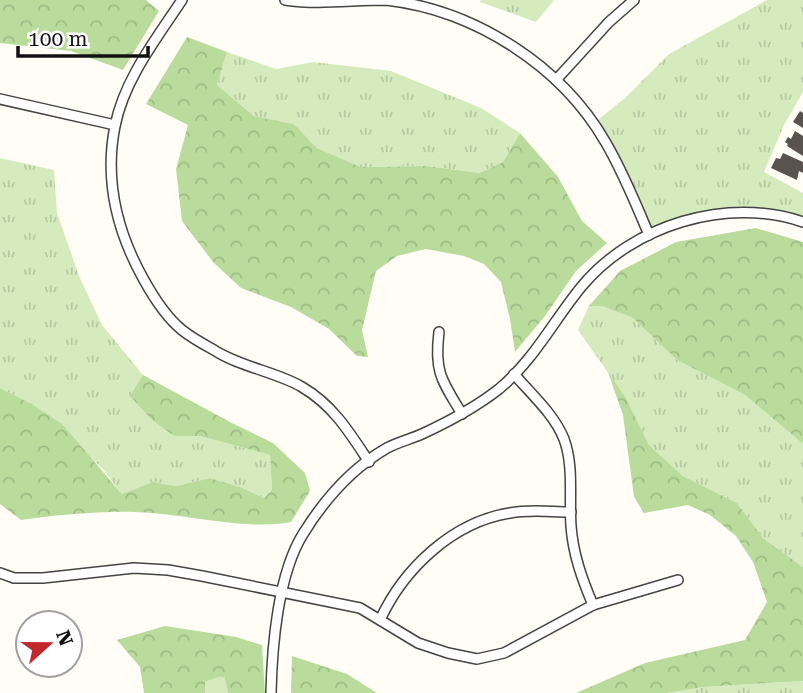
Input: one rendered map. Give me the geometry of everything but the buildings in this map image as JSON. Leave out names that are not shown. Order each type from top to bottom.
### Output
[{"type":"street","points":[[182,0],[131,80],[115,125],[111,160],[112,191],[119,229],[156,302],[181,329],[217,353],[300,386],[327,404],[340,418],[369,462]]},
{"type":"street","points":[[285,0],[385,0],[411,3],[443,13],[507,41],[556,80],[606,142],[649,235]]},
{"type":"street","points":[[556,80],[634,0]]},
{"type":"street","points":[[0,99],[115,125]]},
{"type":"street","points":[[271,693],[272,657],[287,574],[301,537],[321,506],[348,477],[388,447],[462,414],[499,389],[550,332],[584,284],[625,248],[671,225],[694,218],[729,213],[765,214],[803,222]]},
{"type":"street","points":[[439,332],[436,356],[441,379],[462,414]]},
{"type":"street","points":[[514,374],[549,414],[563,438],[569,460],[571,528],[579,572],[593,604]]},
{"type":"street","points":[[380,620],[389,600],[416,566],[446,539],[477,522],[511,512],[571,512]]},
{"type":"street","points":[[0,573],[14,578],[43,578],[134,568],[168,570],[360,608],[418,643],[477,659],[504,653],[593,604],[678,580]]},
{"type":"green space","points":[[0,0],[146,0],[159,11],[123,70],[71,51],[0,43]]},
{"type":"green space","points":[[554,0],[536,22],[480,2]]},
{"type":"green space","points":[[767,0],[803,0],[803,92],[784,125],[764,172],[803,193],[803,222],[729,213],[649,235],[593,124],[626,97],[669,54]]},
{"type":"green space","points":[[187,37],[227,52],[217,85],[254,116],[294,124],[317,148],[361,167],[427,166],[479,173],[503,162],[520,133],[558,177],[582,221],[607,243],[576,271],[545,316],[515,352],[501,282],[484,264],[464,256],[426,249],[397,256],[376,271],[362,330],[368,357],[357,356],[329,329],[291,307],[241,288],[213,262],[182,221],[176,169],[188,125],[146,104]]},
{"type":"green space","points":[[227,52],[276,69],[313,62],[391,71],[481,108],[520,133],[503,162],[479,173],[427,166],[361,167],[317,148],[294,124],[254,116],[217,85]]},
{"type":"green space","points":[[0,158],[54,170],[57,213],[79,276],[102,325],[143,375],[131,396],[174,436],[200,436],[270,455],[272,490],[264,498],[210,478],[176,486],[152,482],[122,494],[102,468],[30,403],[0,388]]},
{"type":"green space","points":[[756,228],[803,242],[803,444],[745,395],[677,360],[633,318],[602,306],[589,306],[620,271],[676,242]]},
{"type":"green space","points":[[589,306],[602,306],[633,318],[677,360],[745,395],[803,444],[803,567],[763,538],[737,503],[683,476],[649,445],[626,398],[578,330]]},
{"type":"green space","points":[[608,372],[626,398],[649,445],[683,476],[737,503],[763,538],[803,567],[803,681],[704,687],[667,693],[576,693],[645,663],[745,640],[767,602],[753,562],[736,536],[710,515],[688,505],[644,513],[634,497],[623,415]]},
{"type":"green space","points":[[143,375],[273,443],[305,473],[310,491],[291,522],[233,523],[154,513],[121,512],[21,520],[0,504],[0,388],[62,424],[122,494],[152,482],[176,486],[210,478],[264,498],[272,490],[270,455],[200,436],[174,436],[151,419],[130,396]]},
{"type":"green space","points":[[165,626],[236,637],[262,645],[265,693],[228,693],[224,675],[205,682],[205,693],[144,693],[140,667],[117,640]]},
{"type":"green space","points":[[292,656],[347,674],[377,693],[291,693]]},
{"type":"green space","points":[[225,674],[228,693],[205,693],[205,682]]},
{"type":"green space","points":[[803,681],[803,693],[667,693],[704,687]]}]
